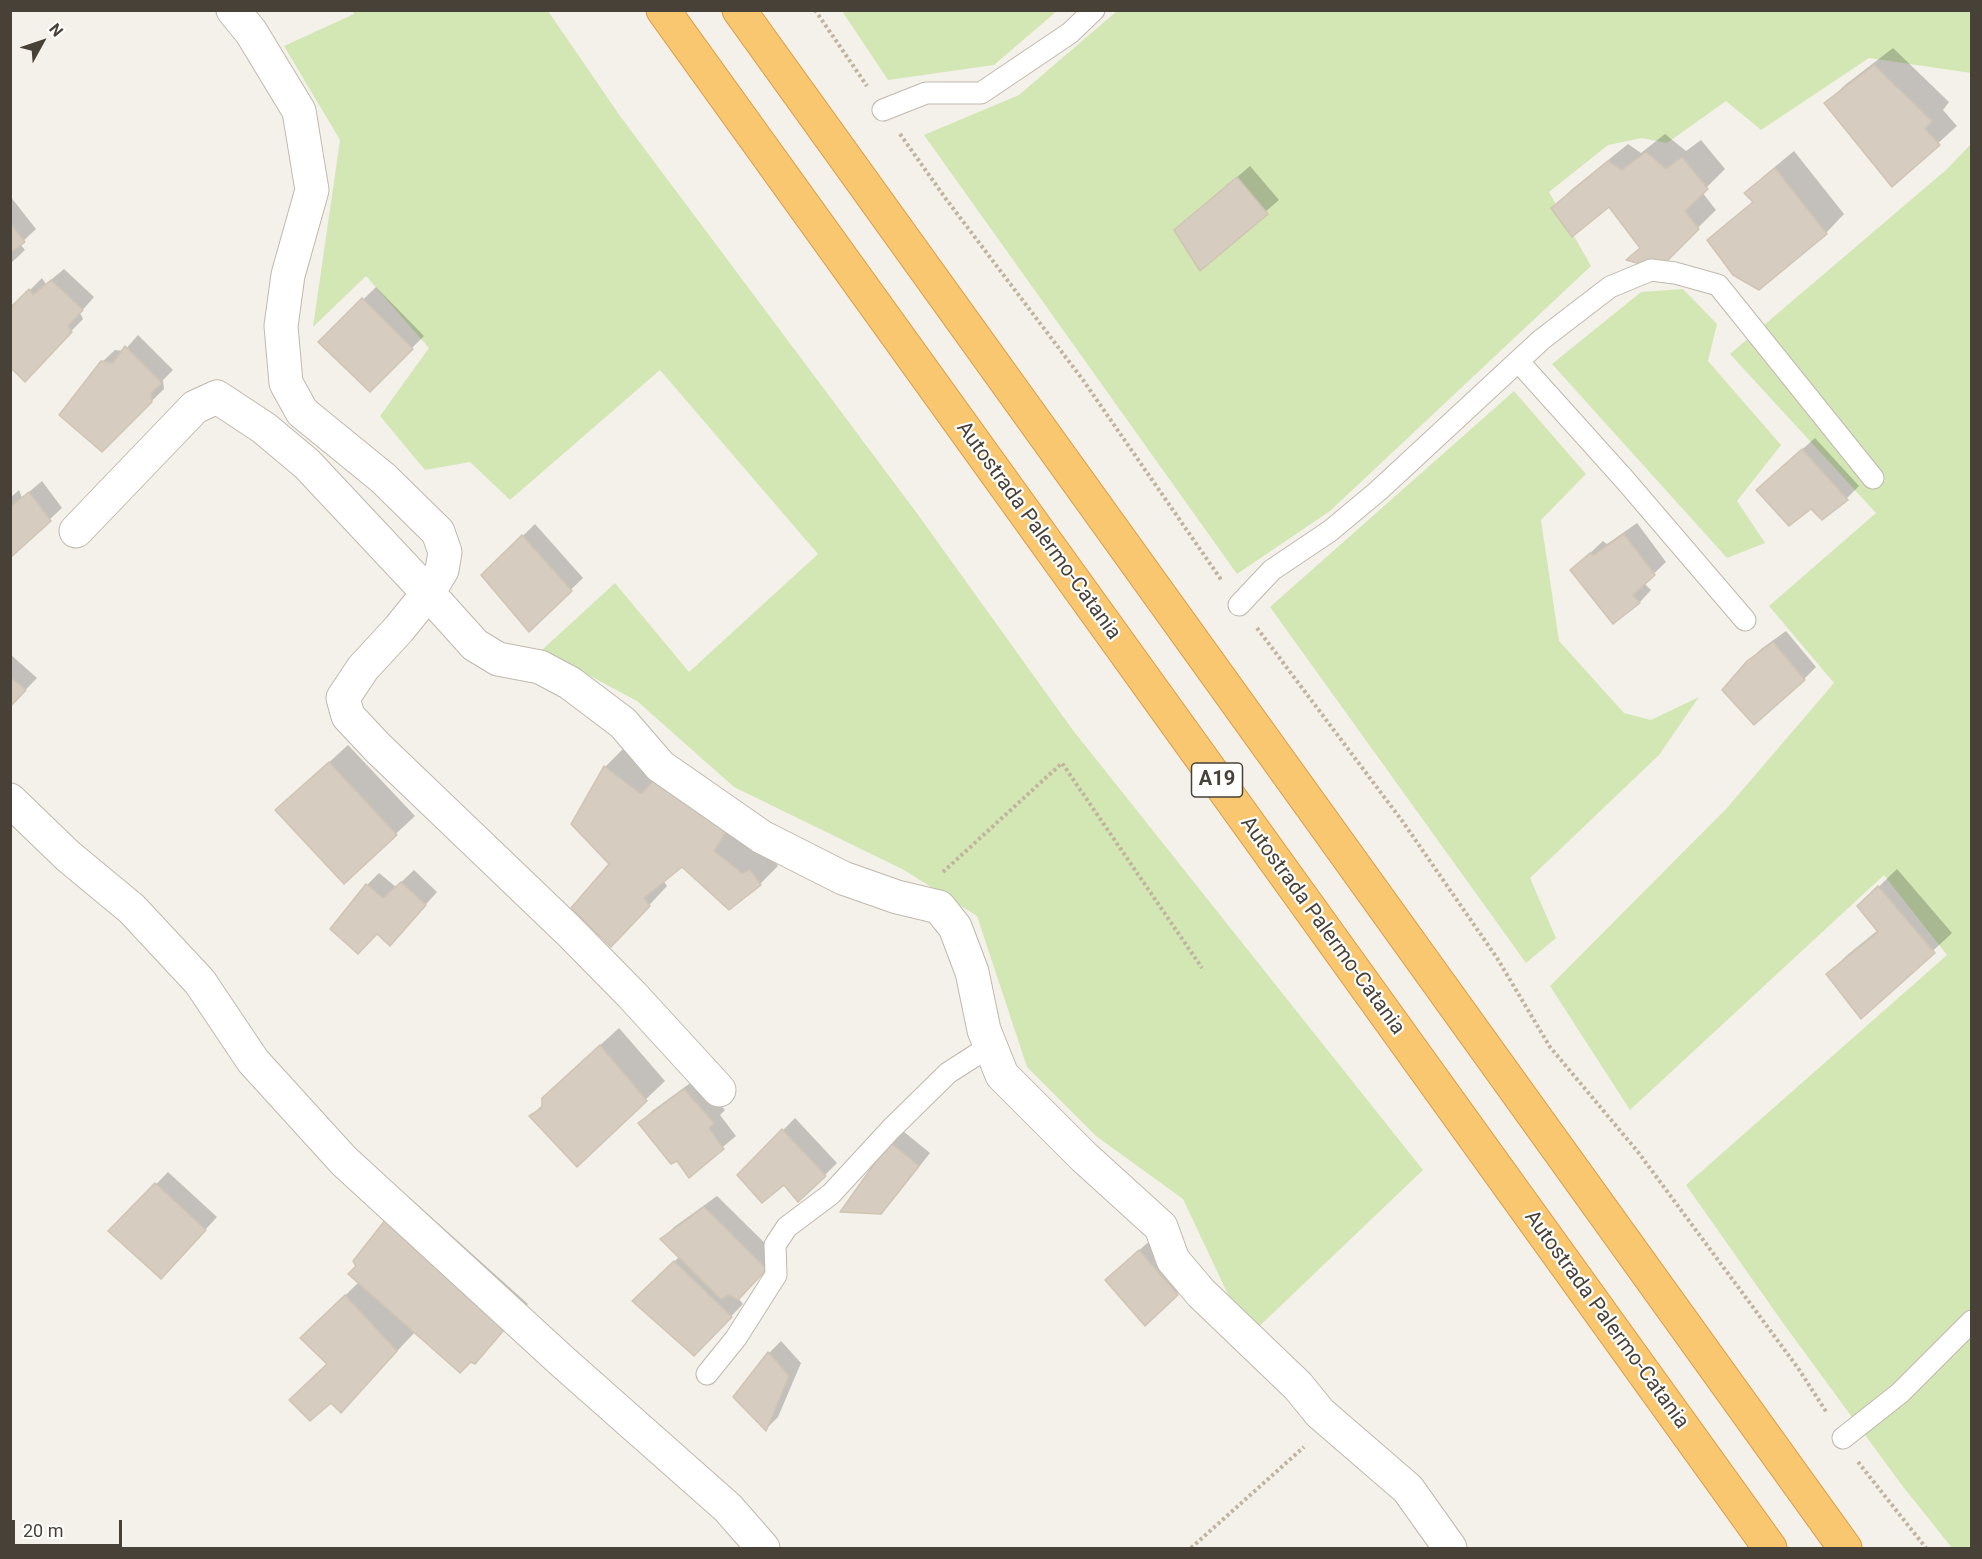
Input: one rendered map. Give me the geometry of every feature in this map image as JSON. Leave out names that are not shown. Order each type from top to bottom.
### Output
[{"type":"highway","name":"Autostrada Palermo-Catania","points":[[663,10],[1770,1548]]},
{"type":"highway","name":"A19","points":[[739,10],[1845,1548]]},
{"type":"street","points":[[233,10],[251,32],[299,111],[312,190],[288,274],[281,326],[286,383],[302,412],[383,478],[438,532],[445,552],[442,570],[428,593],[363,668],[343,698],[348,716],[378,748],[576,938],[719,1090]]},
{"type":"street","points":[[76,531],[195,406],[217,397],[264,428],[307,464],[475,645],[498,659],[540,667],[570,682],[623,723],[660,766],[762,837],[843,879],[939,907],[955,927],[972,972],[984,1030],[1002,1075],[1084,1157],[1161,1227],[1173,1260],[1201,1293],[1290,1379],[1320,1413],[1408,1489],[1450,1548]]},
{"type":"street","points":[[10,800],[69,856],[132,909],[200,982],[253,1061],[344,1161],[554,1354],[728,1508],[763,1548]]},
{"type":"lane","points":[[884,110],[926,93],[981,93],[1071,33],[1094,10]]},
{"type":"lane","points":[[1239,605],[1272,570],[1330,531],[1378,490],[1540,340],[1610,287],[1651,270],[1675,273],[1718,285],[1873,478]]},
{"type":"lane","points":[[1518,361],[1625,480],[1745,620]]},
{"type":"lane","points":[[707,1374],[736,1338],[776,1275],[775,1245],[787,1227],[831,1194],[891,1129],[948,1073],[990,1046]]},
{"type":"lane","points":[[1843,1438],[1900,1393],[1971,1321]]},
{"type":"path","points":[[815,10],[945,199],[1083,380],[1239,605],[1403,822],[1497,958],[1550,1047],[1638,1152],[1798,1368],[1865,1472],[1926,1548]]},
{"type":"path","points":[[911,900],[1062,763],[1203,968]]},
{"type":"path","points":[[1191,1548],[1331,1423]]},
{"type":"green space","points":[[353,11],[548,11],[620,116],[916,512],[1072,729],[1423,1170],[1248,1337],[1183,1199],[1096,1136],[1027,1067],[977,916],[904,870],[734,787],[637,701],[542,650],[615,583],[689,672],[818,554],[660,370],[510,500],[470,462],[425,470],[380,416],[429,348],[366,276],[313,327],[340,140],[284,46],[354,14]]},
{"type":"green space","points":[[842,11],[1057,11],[994,65],[888,80]]},
{"type":"green space","points":[[1117,11],[1971,11],[1971,73],[1869,58],[1761,130],[1726,101],[1667,143],[1642,138],[1608,145],[1549,192],[1591,266],[1330,511],[1237,574],[924,135],[1019,95]]},
{"type":"green space","points":[[1971,144],[1971,1548],[1952,1548],[1901,1484],[1783,1323],[1686,1185],[1947,955],[1884,875],[1630,1110],[1550,986],[1726,809],[1834,683],[1769,606],[1876,513],[1730,354],[1946,170]]},
{"type":"green space","points":[[1683,289],[1717,324],[1708,361],[1781,445],[1737,501],[1765,543],[1727,558],[1552,364],[1641,292]]},
{"type":"green space","points":[[1514,391],[1586,474],[1541,520],[1559,641],[1624,713],[1651,720],[1699,697],[1659,755],[1530,878],[1556,938],[1526,963],[1270,607]]},
{"type":"building","points":[[1874,65],[1932,121],[1925,129],[1940,145],[1892,187],[1824,103]]},
{"type":"building","points":[[1646,152],[1666,169],[1682,157],[1708,189],[1685,211],[1699,229],[1659,269],[1626,260],[1640,248],[1609,207],[1572,237],[1551,208],[1608,161],[1622,170]]},
{"type":"building","points":[[1775,168],[1827,234],[1759,290],[1733,275],[1707,240],[1753,202],[1744,193]]},
{"type":"building","points":[[1237,177],[1268,214],[1200,271],[1174,230]]},
{"type":"building","points":[[10,223],[25,242],[10,253]]},
{"type":"building","points":[[51,280],[83,310],[68,326],[72,332],[25,382],[10,367],[10,308],[29,289],[33,295]]},
{"type":"building","points":[[362,298],[413,349],[370,392],[318,342]]},
{"type":"building","points":[[125,346],[162,383],[151,393],[152,402],[102,452],[59,415],[101,361],[113,363]]},
{"type":"building","points":[[1802,449],[1848,500],[1822,520],[1811,509],[1789,526],[1756,490]]},
{"type":"building","points":[[29,492],[51,521],[10,558],[10,507]]},
{"type":"building","points":[[1624,534],[1655,575],[1633,595],[1640,603],[1613,624],[1570,570],[1590,553],[1594,555]]},
{"type":"building","points":[[522,535],[572,591],[529,632],[481,575]]},
{"type":"building","points":[[1773,642],[1805,680],[1754,725],[1722,690],[1747,661]]},
{"type":"building","points":[[10,677],[26,690],[10,707]]},
{"type":"building","points":[[329,762],[397,835],[344,884],[275,810]]},
{"type":"building","points":[[604,766],[641,794],[657,777],[730,826],[714,851],[742,873],[750,870],[761,885],[729,910],[682,867],[644,898],[650,906],[611,947],[571,908],[609,864],[571,824]]},
{"type":"building","points":[[401,882],[426,905],[390,946],[377,934],[358,954],[330,929],[366,884],[383,898]]},
{"type":"building","points":[[1878,886],[1935,953],[1861,1019],[1826,974],[1878,932],[1857,906]]},
{"type":"building","points":[[600,1045],[647,1101],[577,1167],[529,1116],[542,1108],[542,1098]]},
{"type":"building","points":[[684,1089],[714,1123],[709,1128],[724,1149],[689,1178],[677,1161],[671,1164],[638,1123]]},
{"type":"building","points":[[782,1129],[826,1176],[798,1202],[784,1185],[762,1203],[737,1175]]},
{"type":"building","points":[[890,1142],[919,1166],[881,1214],[840,1212]]},
{"type":"building","points":[[155,1183],[206,1230],[161,1279],[108,1231]]},
{"type":"building","points":[[704,1207],[767,1269],[738,1300],[729,1295],[721,1299],[660,1239]]},
{"type":"building","points":[[390,1214],[510,1323],[475,1364],[471,1362],[460,1373],[348,1274],[356,1266],[353,1261]]},
{"type":"building","points":[[1139,1250],[1178,1295],[1145,1326],[1105,1280]]},
{"type":"building","points":[[674,1261],[732,1317],[694,1356],[632,1301]]},
{"type":"building","points":[[345,1295],[397,1351],[341,1413],[331,1403],[310,1421],[289,1400],[327,1364],[300,1338]]},
{"type":"building","points":[[768,1352],[789,1376],[766,1431],[733,1397]]}]
